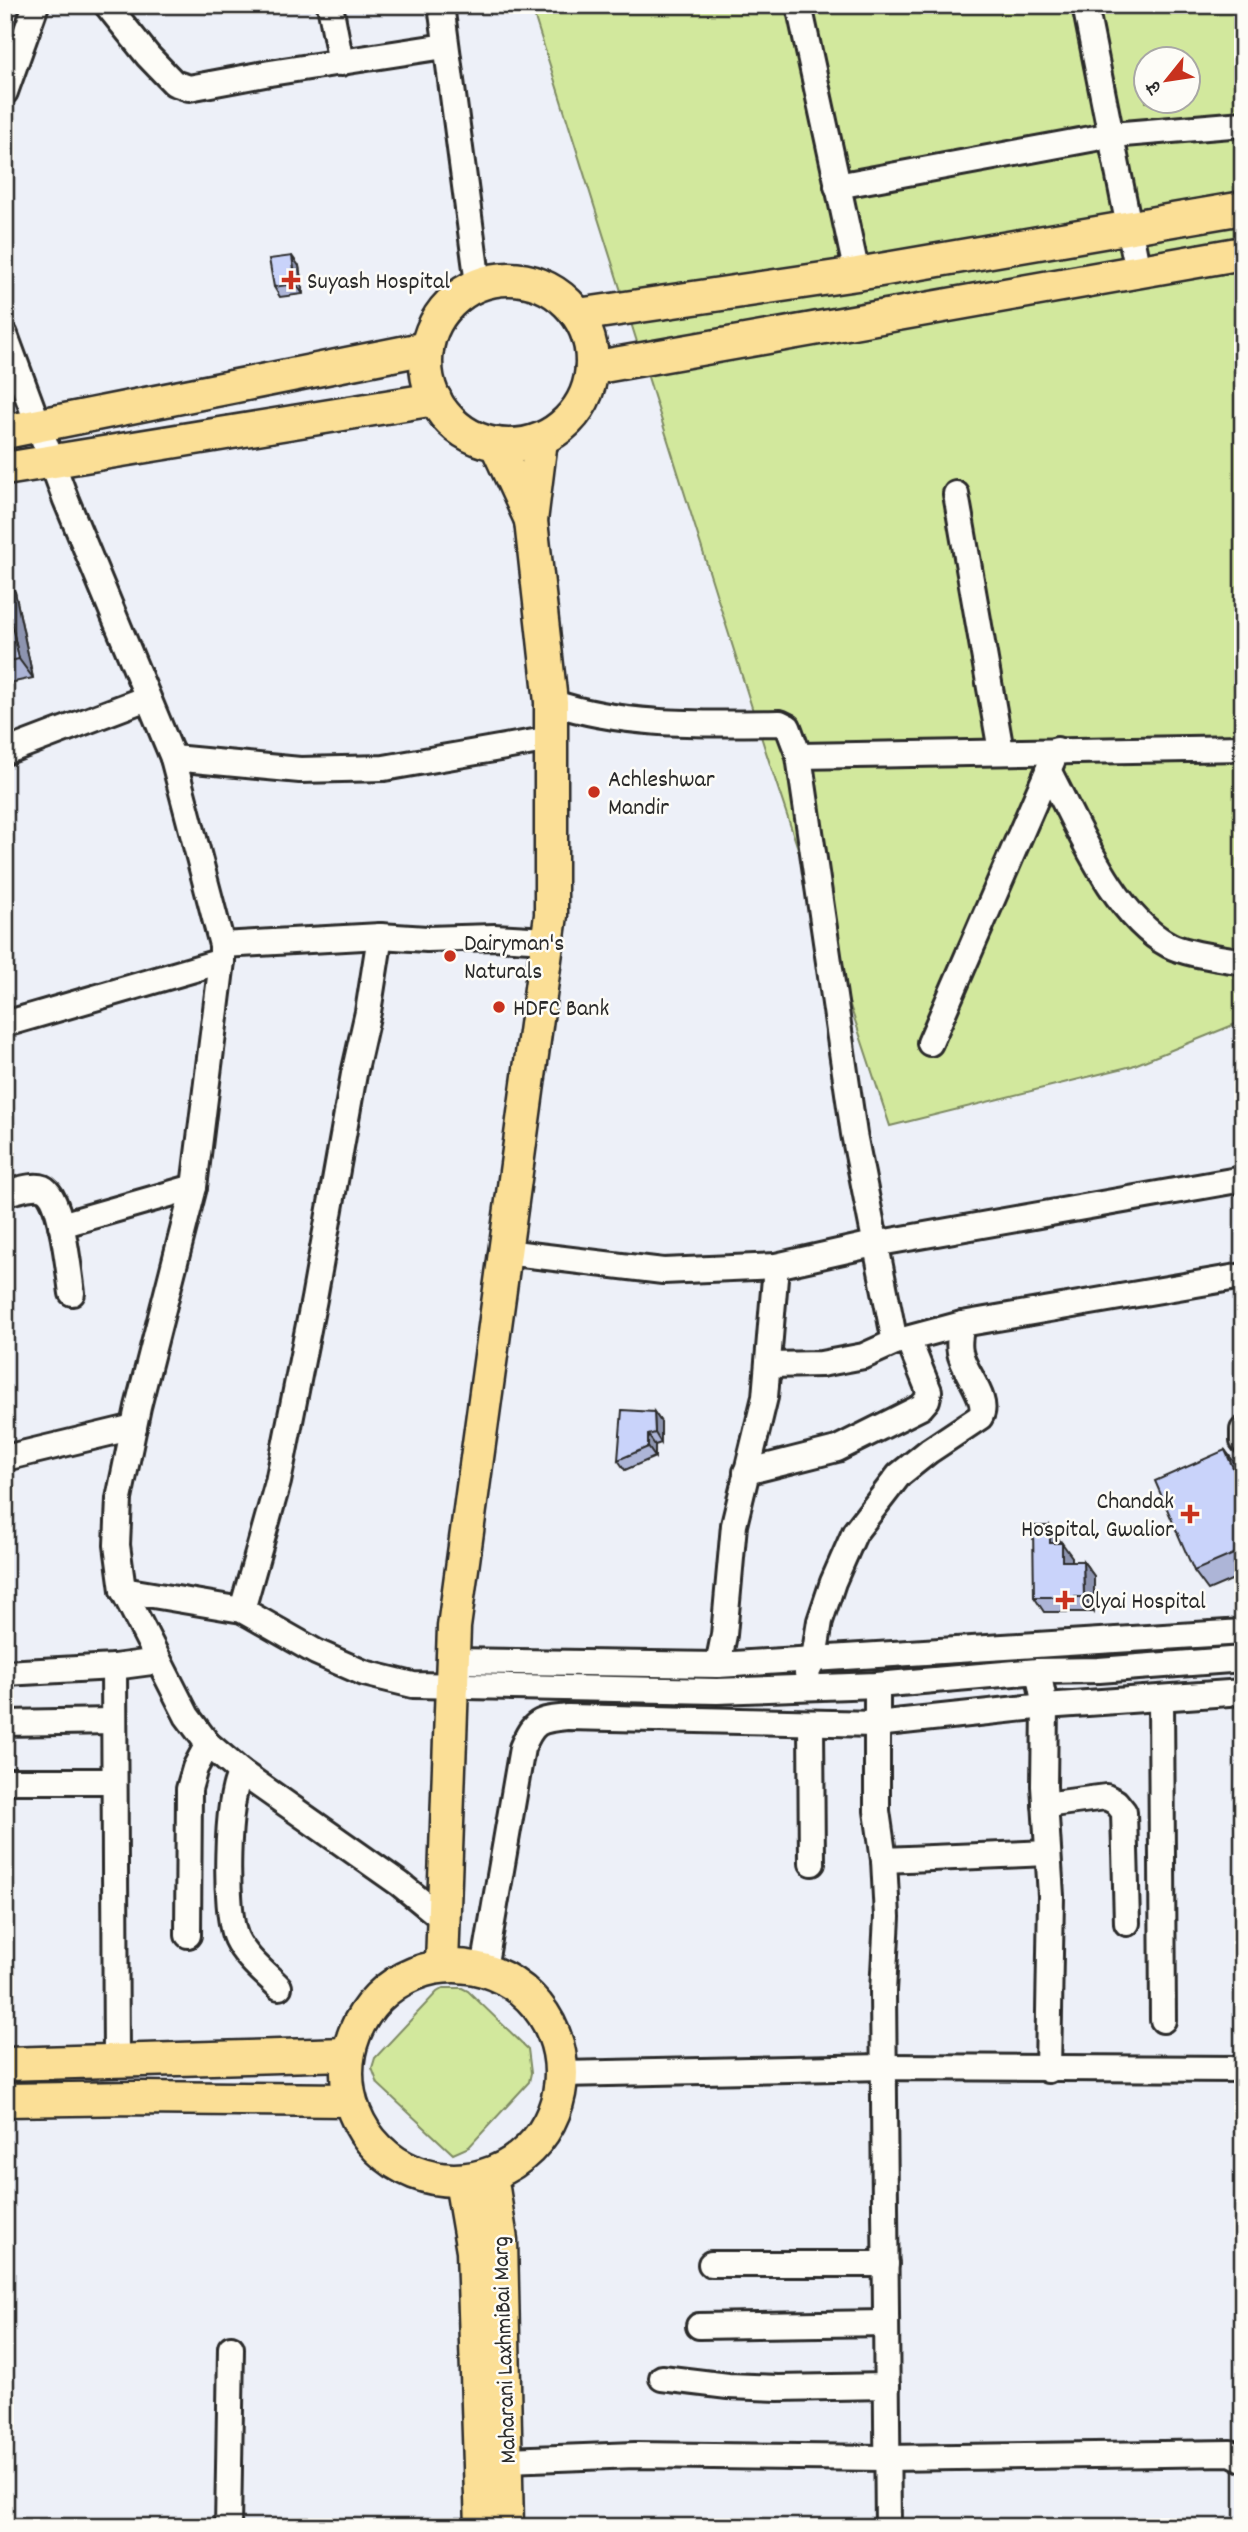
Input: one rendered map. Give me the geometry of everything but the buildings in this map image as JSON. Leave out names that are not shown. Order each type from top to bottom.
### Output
[{"type":"main road","points":[[578,315],[857,274],[1243,208]]},
{"type":"main road","points":[[592,368],[1243,253]]},
{"type":"main road","points":[[505,279],[534,282],[558,295],[578,315],[590,341],[592,368],[586,395],[571,418],[541,440],[496,444],[472,436],[450,421],[435,399],[427,374],[427,348],[436,321],[454,299],[478,284],[505,279]]},
{"type":"main road","points":[[5,432],[427,348]]},
{"type":"main road","points":[[5,469],[435,399]]},
{"type":"main road","points":[[442,1964],[454,1627],[551,915],[551,702],[531,521],[541,440]]},
{"type":"main road","points":[[496,444],[531,521]]},
{"type":"main road","points":[[442,1964],[484,1969],[515,1984],[540,2008],[556,2039],[562,2074],[557,2106],[542,2136],[520,2159],[491,2175],[460,2181],[431,2179],[403,2168],[379,2151],[361,2127],[349,2100],[346,2077],[347,2054],[359,2020],[382,1991],[414,1972],[442,1964]]},
{"type":"main road","points":[[5,2064],[347,2054]]},
{"type":"main road","points":[[5,2100],[349,2100]]},
{"type":"main road","name":"Maharani LaxhmiBai Marg","points":[[491,2175],[500,2240],[507,2527]]},
{"type":"main road","points":[[460,2181],[473,2250],[482,2527]]},
{"type":"street","points":[[5,92],[36,5]]},
{"type":"street","points":[[107,5],[148,56],[174,83],[189,88],[445,46]]},
{"type":"street","points":[[330,5],[341,63]]},
{"type":"street","points":[[441,5],[478,284]]},
{"type":"street","points":[[799,5],[857,274]]},
{"type":"street","points":[[1085,5],[1138,272]]},
{"type":"street","points":[[837,186],[1112,135],[1243,124]]},
{"type":"street","points":[[5,335],[23,387],[41,426],[66,500],[173,758],[222,953],[194,1187],[134,1427],[119,1499],[117,1545],[123,1590],[187,1716],[208,1744],[241,1772],[400,1884],[443,1919]]},
{"type":"street","points":[[956,494],[1001,751]]},
{"type":"street","points":[[5,752],[147,698]]},
{"type":"street","points":[[551,702],[573,709],[650,723],[780,723],[788,727],[799,756],[852,1120],[874,1244],[902,1341],[929,1391],[927,1400],[921,1407],[837,1449],[746,1472]]},
{"type":"street","points":[[173,758],[300,770],[384,768],[551,739]]},
{"type":"street","points":[[799,756],[1001,751],[1053,760],[1243,748]]},
{"type":"street","points":[[1053,760],[1110,886],[1137,921],[1172,947],[1243,962]]},
{"type":"street","points":[[930,1043],[1053,760]]},
{"type":"street","points":[[5,1024],[222,953],[380,936],[547,940]]},
{"type":"street","points":[[242,1610],[278,1482],[368,1012],[380,936]]},
{"type":"street","points":[[505,1252],[663,1271],[776,1266],[874,1244],[1243,1179]]},
{"type":"street","points":[[5,1193],[32,1187],[44,1189],[53,1197],[61,1225],[72,1293]]},
{"type":"street","points":[[61,1225],[194,1187]]},
{"type":"street","points":[[718,1665],[724,1635],[734,1525],[746,1472],[757,1439],[769,1365],[776,1266]]},
{"type":"street","points":[[769,1365],[821,1364],[864,1356],[902,1341],[962,1324],[1243,1276]]},
{"type":"street","points":[[802,1687],[814,1658],[825,1608],[855,1532],[899,1475],[929,1451],[980,1418],[984,1411],[984,1403],[967,1373],[960,1353],[962,1324]]},
{"type":"street","points":[[5,1458],[134,1427]]},
{"type":"street","points":[[1243,1430],[1243,1441]]},
{"type":"street","points":[[123,1590],[242,1610],[316,1652],[364,1673],[413,1685],[452,1674],[718,1665],[1243,1632]]},
{"type":"street","points":[[452,1674],[717,1691],[877,1685],[1038,1671],[1099,1670],[1243,1659]]},
{"type":"street","points":[[5,1673],[114,1667],[159,1661]]},
{"type":"street","points":[[114,1667],[116,2061]]},
{"type":"street","points":[[1038,1671],[1045,1706],[1045,1805],[1051,1896],[1048,2070]]},
{"type":"street","points":[[877,1685],[877,1811],[884,1860],[887,1917],[883,1990],[888,2527]]},
{"type":"street","points":[[484,1969],[522,1748],[530,1730],[540,1720],[568,1717],[876,1724],[1045,1706],[1243,1692]]},
{"type":"street","points":[[1161,1698],[1163,2020]]},
{"type":"street","points":[[5,1723],[113,1721]]},
{"type":"street","points":[[811,1723],[812,1863]]},
{"type":"street","points":[[188,1936],[189,1789],[195,1768],[208,1744]]},
{"type":"street","points":[[241,1772],[232,1800],[229,1908],[232,1929],[242,1950],[279,1987]]},
{"type":"street","points":[[5,1780],[114,1781]]},
{"type":"street","points":[[1045,1805],[1106,1797],[1116,1802],[1124,1812],[1127,1923]]},
{"type":"street","points":[[884,1860],[1048,1853]]},
{"type":"street","points":[[562,2074],[884,2067],[1243,2069]]},
{"type":"street","points":[[710,2264],[886,2264]]},
{"type":"street","points":[[699,2326],[886,2323]]},
{"type":"street","points":[[228,2527],[231,2347]]},
{"type":"street","points":[[663,2378],[728,2386],[778,2388],[887,2386]]},
{"type":"street","points":[[507,2460],[635,2455],[887,2458],[1231,2453],[1243,2459]]},
{"type":"green space","points":[[531,5],[1243,5],[1243,1021],[1132,1066],[890,1126],[765,749]]},
{"type":"green space","points":[[444,1988],[462,1988],[468,1991],[528,2049],[531,2073],[529,2082],[469,2147],[453,2154],[378,2084],[372,2068],[375,2058],[437,1992]]},
{"type":"place","name":"Suyash Hospital","points":[[291,280]]},
{"type":"place","name":"Achleshwar Mandir","points":[[594,792]]},
{"type":"place","name":"Dairyman's Naturals","points":[[450,956]]},
{"type":"place","name":"HDFC Bank","points":[[499,1007]]},
{"type":"place","name":"Chandak Hospital, Gwalior","points":[[1190,1514]]},
{"type":"place","name":"Olyai Hospital","points":[[1065,1600]]}]
